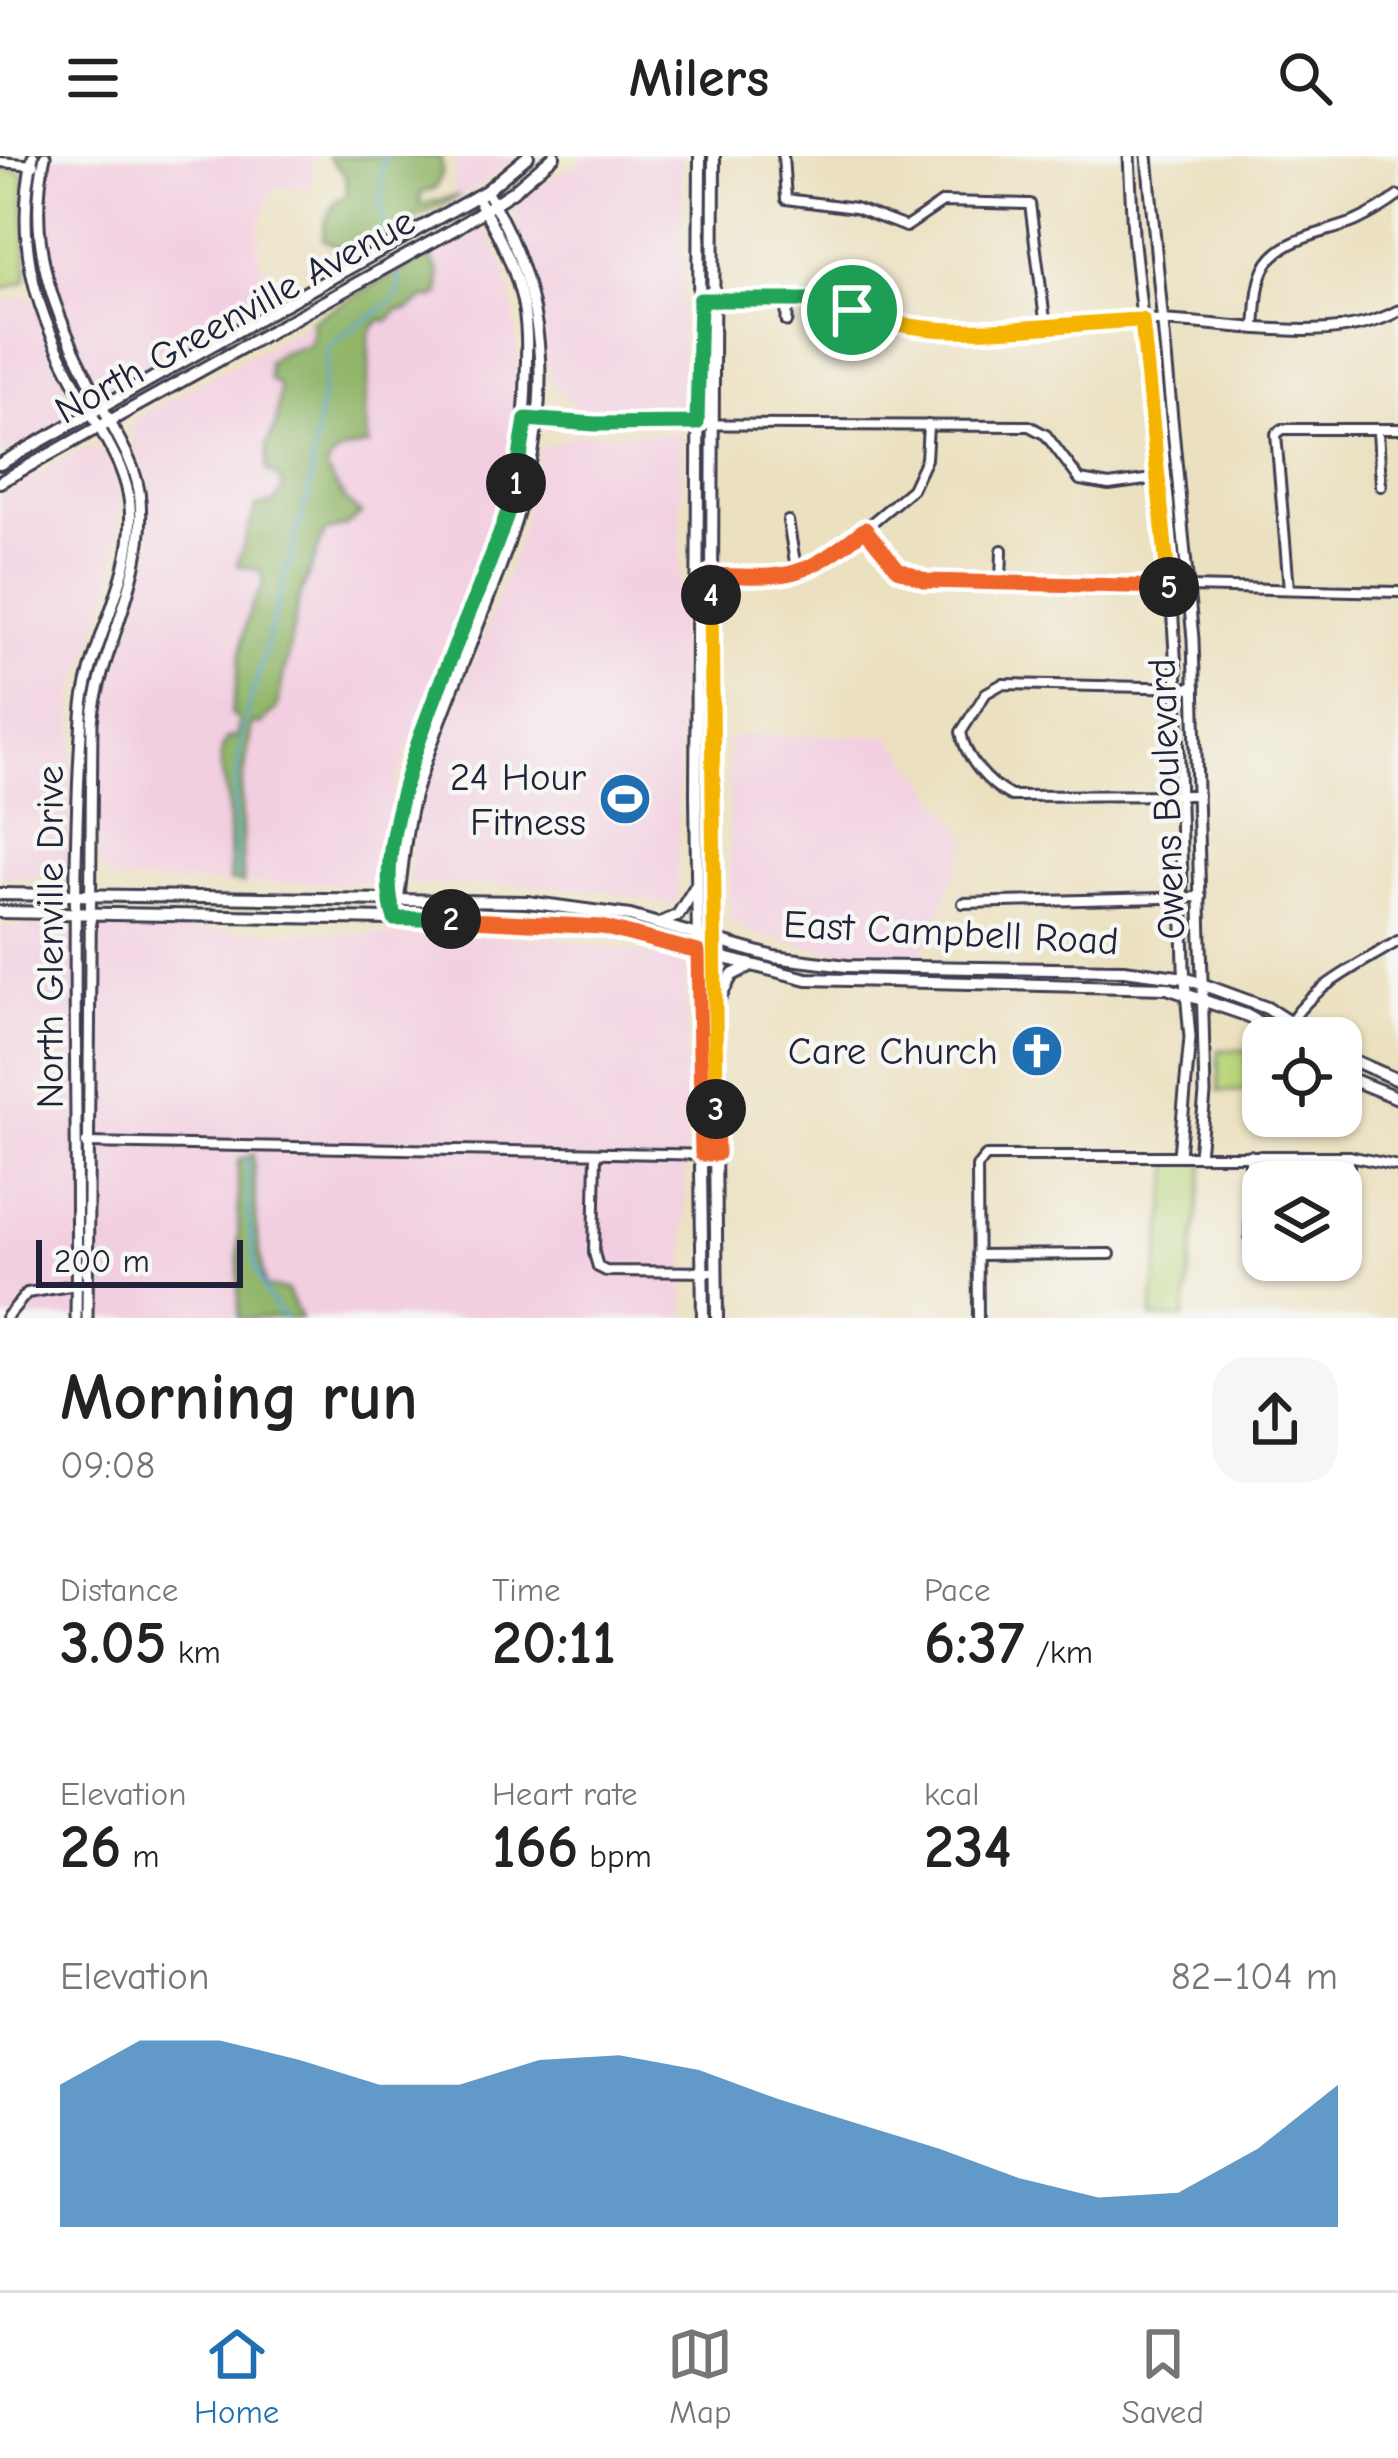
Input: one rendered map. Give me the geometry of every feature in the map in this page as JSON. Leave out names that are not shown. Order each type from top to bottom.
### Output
[{"type":"main road","name":"North Greenville Avenue","points":[[0,482],[100,416],[480,193],[528,156]]},
{"type":"main road","name":"North Greenville Avenue","points":[[0,464],[100,416],[489,207],[554,156]]},
{"type":"main road","points":[[700,156],[712,424],[717,1154],[703,1318]]},
{"type":"main road","points":[[714,156],[697,423],[696,796],[702,1154],[709,1272],[717,1318]]},
{"type":"main road","points":[[696,796],[711,799]]},
{"type":"main road","points":[[658,923],[678,915],[698,883]]},
{"type":"main road","name":"East Campbell Road","points":[[0,893],[526,902],[608,911],[774,957],[885,967],[1124,970],[1185,978],[1281,1017]]},
{"type":"main road","name":"East Campbell Road","points":[[0,912],[602,927],[808,980],[1145,987],[1188,993],[1250,1017]]},
{"type":"main road","points":[[714,1015],[726,982],[751,967]]},
{"type":"main road","points":[[884,984],[885,967]]},
{"type":"main road","points":[[989,968],[989,986]]},
{"type":"main road","points":[[1362,1064],[1398,1080]]},
{"type":"main road","points":[[1362,1084],[1398,1098]]},
{"type":"street","points":[[783,156],[786,199],[855,208],[900,226],[910,225],[944,202],[1030,204],[1046,328]]},
{"type":"street","name":"Owens Boulevard","points":[[1129,156],[1177,688],[1190,1054],[1179,1155]]},
{"type":"street","name":"Owens Boulevard","points":[[1147,156],[1196,688],[1205,1094],[1198,1155]]},
{"type":"street","points":[[0,162],[38,161]]},
{"type":"street","name":"North Glenville Drive","points":[[38,161],[41,237],[52,300],[121,469],[131,512],[124,569],[92,658],[82,706],[83,911],[77,1026],[83,1143]]},
{"type":"street","points":[[395,919],[398,811],[407,776],[506,558],[531,419],[524,266],[480,193]]},
{"type":"street","points":[[1255,327],[1258,289],[1265,265],[1275,255],[1357,220],[1398,196]]},
{"type":"street","points":[[706,299],[828,302],[904,327],[1046,328],[1142,320],[1255,327],[1364,325],[1398,311]]},
{"type":"street","points":[[787,300],[788,321]]},
{"type":"street","points":[[531,419],[1029,426],[1046,435],[1080,480],[1109,485],[1160,478]]},
{"type":"street","points":[[696,572],[797,574],[826,560],[912,489],[926,459],[928,425]]},
{"type":"street","points":[[1378,429],[1381,486]]},
{"type":"street","points":[[1289,590],[1279,430],[1398,429]]},
{"type":"street","points":[[788,521],[797,574]]},
{"type":"street","points":[[865,529],[904,573],[926,581],[1398,592]]},
{"type":"street","points":[[1001,583],[1002,550]]},
{"type":"street","points":[[393,899],[418,781],[459,659]]},
{"type":"street","points":[[1196,688],[1002,684],[985,694],[961,732],[963,746],[992,784],[1011,796],[1198,795]]},
{"type":"street","points":[[407,776],[418,781]]},
{"type":"street","points":[[963,903],[1201,897]]},
{"type":"street","name":"North Glenville Drive","points":[[83,911],[89,1021],[83,1143],[86,1318]]},
{"type":"street","points":[[1291,1017],[1314,992],[1398,941]]},
{"type":"street","points":[[77,1026],[89,1021]]},
{"type":"street","points":[[83,1143],[717,1154]]},
{"type":"street","points":[[596,1154],[594,1253],[598,1267],[606,1271],[709,1272]]},
{"type":"street","points":[[1250,1155],[1250,1161]]},
{"type":"street","points":[[977,1318],[977,1167],[986,1156],[1349,1156],[1398,1166]]},
{"type":"street","points":[[1349,1156],[1349,1161]]},
{"type":"street","points":[[977,1255],[1110,1254]]},
{"type":"street","points":[[6,1318],[27,1293],[82,1284]]},
{"type":"street","name":"North Glenville Drive","points":[[76,1318],[82,1284]]},
{"type":"shaded area","points":[[51,156],[313,156],[313,188],[276,187],[260,223],[259,252],[272,294],[269,302],[182,351],[159,358],[128,380],[97,387],[70,337],[46,265],[45,184]]},
{"type":"shaded area","points":[[455,156],[519,156],[454,204]]},
{"type":"shaded area","points":[[581,156],[682,156],[682,406],[677,413],[582,413],[550,381],[534,272],[514,222],[519,202],[532,195],[530,190],[583,161]]},
{"type":"shaded area","points":[[485,229],[506,272],[516,322],[518,415],[513,451],[493,533],[395,785],[379,884],[115,882],[99,866],[100,750],[113,666],[130,632],[154,538],[148,530],[150,483],[130,436],[134,419]]},
{"type":"shaded area","points":[[27,297],[34,301],[77,409],[0,456],[0,301]]},
{"type":"shaded area","points":[[577,434],[682,434],[677,902],[670,905],[605,891],[539,885],[408,884],[417,807],[516,550],[539,450]]},
{"type":"shaded area","points":[[96,448],[111,464],[120,519],[111,587],[75,694],[70,877],[0,876],[0,496],[81,450]]},
{"type":"shaded area","points":[[890,735],[969,839],[923,953],[829,951],[753,934],[730,918],[728,736]]},
{"type":"shaded area","points":[[0,926],[550,938],[687,960],[685,1318],[0,1318]]},
{"type":"green space","points":[[327,156],[441,156],[442,174],[435,188],[421,193],[420,205],[459,195],[414,219],[394,237],[381,236],[375,247],[351,254],[347,244],[338,247],[323,239],[329,214],[347,195],[345,175]]},
{"type":"green space","points":[[0,168],[23,173],[27,275],[25,281],[0,290]]},
{"type":"green space","points":[[429,255],[439,273],[440,294],[398,310],[387,321],[382,319],[369,338],[365,409],[369,445],[338,454],[326,470],[361,514],[346,526],[325,532],[299,599],[277,707],[261,725],[252,723],[241,793],[243,883],[230,881],[228,802],[221,755],[227,738],[237,737],[239,720],[231,713],[241,647],[249,614],[263,587],[261,571],[237,565],[256,506],[274,503],[283,489],[279,478],[267,471],[267,444],[276,426],[280,386],[269,379],[268,362],[282,352],[309,345],[310,321]]},
{"type":"green space","points":[[1219,1050],[1242,1050],[1242,1091],[1219,1091]]},
{"type":"green space","points":[[253,1154],[265,1287],[286,1290],[301,1318],[239,1318],[238,1161]]},
{"type":"green space","points":[[1172,1158],[1205,1159],[1184,1318],[1151,1318]]},
{"type":"waterway","points":[[383,156],[380,195],[385,232]]},
{"type":"waterway","points":[[237,881],[234,799],[242,732],[309,490],[328,346],[395,298],[398,273]]},
{"type":"waterway","points":[[247,1159],[256,1266],[262,1286],[286,1318]]},
{"type":"place","name":"24 Hour Fitness","points":[[625,799]]},
{"type":"place","name":"Care Church","points":[[1037,1051]]},
{"type":"route","points":[[700,300],[820,300],[852,310],[882,322],[919,328],[1046,328],[1142,320],[1171,587],[926,581],[898,569],[865,529],[826,560],[797,574],[711,575],[717,1154],[702,1154],[698,952],[602,927],[395,919],[388,899],[398,811],[425,725],[509,508],[526,419],[697,423],[700,300]]}]
